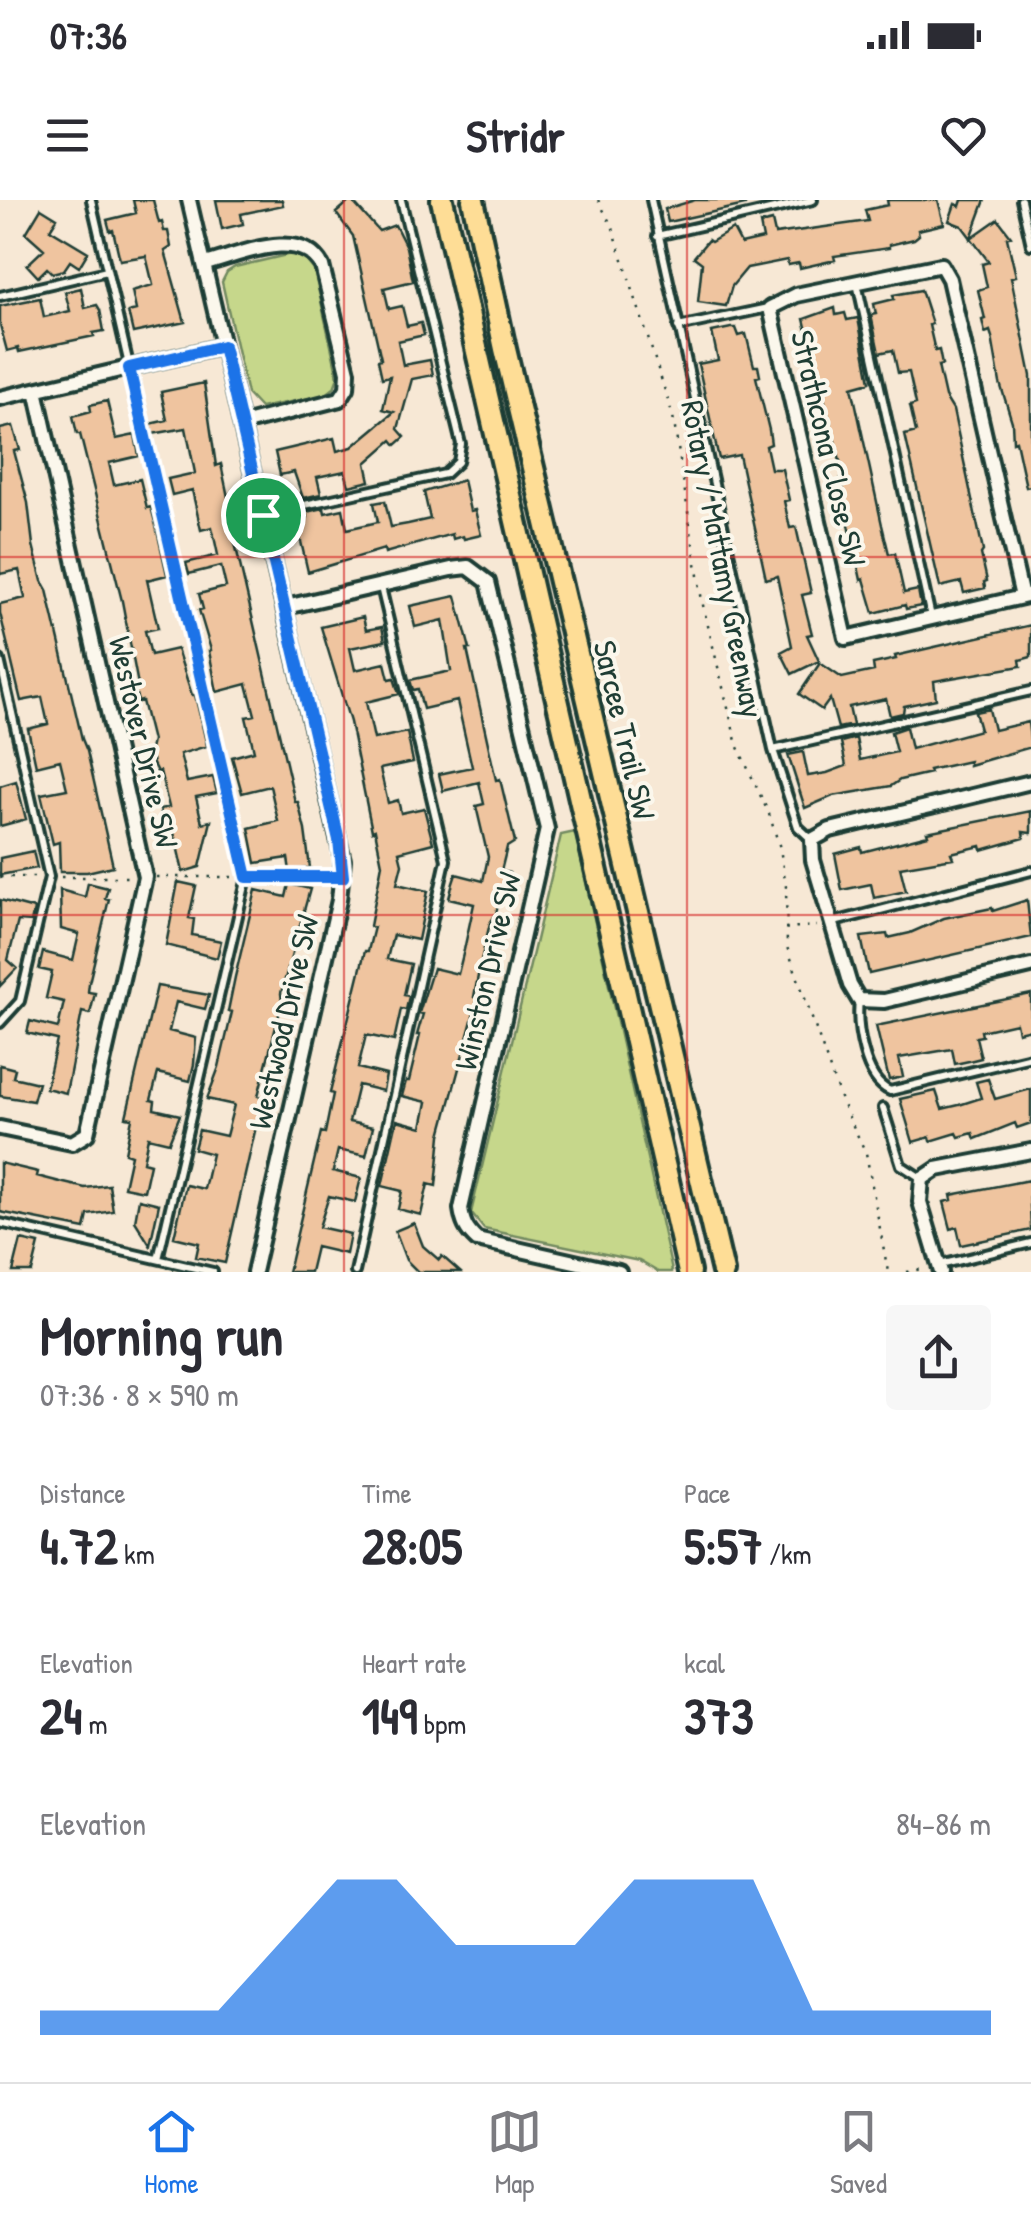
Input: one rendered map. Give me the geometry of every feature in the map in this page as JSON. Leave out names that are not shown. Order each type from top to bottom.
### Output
[{"type":"highway","name":"Sarcee Trail SW","points":[[442,200],[690,1272]]},
{"type":"highway","name":"Sarcee Trail SW","points":[[473,200],[504,349],[722,1272]]},
{"type":"street","name":"Westwood Drive SW","points":[[189,200],[286,607],[339,840],[343,877],[254,1272]]},
{"type":"street","points":[[204,264],[286,244],[303,246],[316,254],[348,372],[347,388],[340,399],[242,424]]},
{"type":"street","name":"Strathcona Close SW","points":[[941,265],[949,278],[1026,596],[846,638],[770,308],[796,295],[941,265]]},
{"type":"street","points":[[0,398],[223,346]]},
{"type":"street","name":"Westover Drive SW","points":[[0,1128],[72,1143],[87,1134],[145,877],[36,390]]},
{"type":"street","name":"Winston Drive SW","points":[[381,586],[468,567],[488,582],[547,829],[461,1209],[462,1220],[476,1240],[619,1272]]},
{"type":"street","points":[[286,607],[381,586]]},
{"type":"street","points":[[1031,782],[830,830],[812,840],[813,860],[850,985],[859,1000],[884,1000],[1031,966]]},
{"type":"street","points":[[940,1268],[920,1202],[922,1179],[937,1169],[1031,1151]]},
{"type":"lane","points":[[91,200],[247,877],[158,1259]]},
{"type":"lane","points":[[263,515],[444,474],[458,462],[461,444],[402,200]]},
{"type":"lane","points":[[651,200],[773,750],[798,826],[812,840]]},
{"type":"lane","points":[[657,236],[812,200]]},
{"type":"lane","points":[[1021,200],[1031,245]]},
{"type":"lane","points":[[0,296],[107,272]]},
{"type":"lane","points":[[856,282],[932,618]]},
{"type":"lane","points":[[678,327],[770,308]]},
{"type":"lane","points":[[355,1272],[446,860],[381,586]]},
{"type":"lane","points":[[0,660],[49,877],[20,1001],[0,1023]]},
{"type":"lane","points":[[773,750],[1031,690]]},
{"type":"lane","points":[[833,922],[1031,871]]},
{"type":"lane","points":[[859,1000],[857,1017],[872,1072],[880,1086],[890,1091],[1031,1057]]},
{"type":"lane","points":[[883,1108],[901,1166],[922,1179]]},
{"type":"lane","points":[[0,1223],[213,1272]]},
{"type":"lane","points":[[940,1268],[1031,1243]]},
{"type":"path","name":"Rotary / Mattamy Greenway","points":[[598,200],[613,228],[673,416],[702,601],[727,703],[738,745],[769,814],[784,868],[785,928],[793,970],[819,1029],[842,1101],[866,1152],[888,1272]]},
{"type":"path","points":[[0,876],[343,877]]},
{"type":"path","points":[[785,928],[833,922]]},
{"type":"path","points":[[907,1272],[940,1268]]},
{"type":"green space","points":[[291,254],[304,258],[314,270],[338,377],[334,388],[325,395],[260,408],[247,394],[222,282],[235,267]]},
{"type":"green space","points":[[575,832],[671,1272],[658,1272],[639,1261],[484,1229],[471,1213],[561,835]]},
{"type":"building","points":[[133,200],[153,200],[159,223],[168,231],[171,247],[165,251],[185,322],[133,333],[128,312],[136,310],[132,291],[153,285],[146,256],[120,260],[107,220],[136,213]]},
{"type":"building","points":[[216,200],[282,200],[283,205],[241,214],[243,224],[222,229]]},
{"type":"building","points":[[351,200],[379,231],[395,225],[406,247],[413,281],[384,288],[389,309],[402,306],[407,326],[421,323],[424,335],[398,341],[403,365],[430,360],[433,375],[412,379],[398,429],[405,437],[396,445],[392,440],[366,463],[370,481],[349,486],[345,471],[317,477],[321,494],[303,498],[294,472],[280,475],[275,452],[334,438],[337,451],[352,447],[394,412],[383,409],[390,376],[382,378],[353,236],[336,213]]},
{"type":"building","points":[[695,200],[745,200],[745,205],[668,222],[665,209]]},
{"type":"building","points":[[887,200],[938,200],[944,224],[918,230],[914,239],[889,248],[834,256],[835,260],[800,268],[799,263],[788,265],[787,260],[747,268],[732,286],[726,306],[698,302],[702,263],[694,257],[708,240],[711,242],[733,229],[741,244],[763,239],[760,224],[772,221],[775,234],[868,221],[865,210],[888,205]]},
{"type":"building","points":[[962,200],[985,200],[971,238],[962,226],[949,221],[955,204],[960,206]]},
{"type":"building","points":[[41,208],[57,218],[50,229],[88,252],[79,267],[70,261],[64,270],[52,273],[47,268],[38,277],[27,265],[44,249],[26,233]]},
{"type":"building","points":[[998,219],[1011,236],[1007,238],[1016,276],[1011,277],[1031,376],[1031,486],[1026,487],[992,337],[990,331],[985,333],[982,320],[985,319],[978,290],[987,287],[982,264],[989,262],[971,238]]},
{"type":"building","points":[[81,288],[85,308],[97,305],[100,310],[104,331],[19,352],[18,348],[7,351],[0,306],[40,298],[44,317],[70,311],[65,292]]},
{"type":"building","points":[[921,290],[932,324],[929,325],[935,351],[939,350],[942,365],[938,366],[945,397],[953,410],[983,551],[985,588],[964,593],[961,582],[940,587],[905,435],[916,432],[910,406],[916,404],[909,372],[898,373],[893,350],[879,353],[871,315],[876,314],[874,304],[894,299],[893,295]]},
{"type":"building","points":[[835,308],[836,315],[845,313],[847,320],[858,318],[870,382],[852,387],[882,525],[889,554],[895,553],[904,593],[918,590],[921,606],[906,609],[905,605],[874,613],[864,579],[861,580],[846,511],[841,478],[844,477],[804,319]]},
{"type":"building","points":[[736,328],[739,336],[746,334],[754,366],[758,366],[760,376],[756,377],[769,430],[771,444],[766,446],[771,469],[782,469],[790,528],[796,527],[811,593],[802,595],[812,634],[807,635],[819,661],[792,674],[781,652],[792,646],[777,576],[766,579],[739,455],[719,459],[698,364],[718,360],[712,332]]},
{"type":"building","points":[[204,383],[216,466],[221,464],[232,516],[229,517],[295,802],[305,830],[310,868],[290,871],[288,858],[256,863],[249,828],[278,821],[270,786],[242,793],[232,757],[254,751],[246,717],[255,715],[247,684],[217,692],[211,650],[199,610],[203,609],[199,594],[226,587],[221,566],[189,574],[186,563],[218,555],[212,527],[201,530],[192,490],[172,495],[168,479],[195,473],[186,428],[152,434],[150,424],[167,420],[161,392]]},
{"type":"building","points":[[107,401],[116,439],[135,435],[139,456],[109,463],[114,485],[140,479],[147,508],[151,507],[167,575],[147,580],[158,628],[145,631],[151,655],[177,649],[195,695],[207,746],[180,754],[187,782],[213,777],[217,793],[196,797],[202,823],[211,821],[200,867],[183,872],[171,819],[163,821],[160,809],[169,807],[160,771],[153,764],[152,741],[134,686],[138,685],[122,601],[73,416],[91,411],[90,405]]},
{"type":"building","points":[[13,426],[20,450],[14,451],[28,503],[33,545],[113,866],[87,872],[60,872],[59,842],[53,844],[41,794],[67,789],[60,760],[36,766],[28,729],[48,724],[42,697],[21,701],[0,613],[0,604],[25,598],[19,570],[0,574],[0,429]]},
{"type":"building","points":[[463,480],[481,535],[453,539],[452,534],[308,572],[296,520],[307,518],[306,512],[343,509],[347,529],[378,522],[374,503],[385,501],[391,527],[408,524],[430,519],[424,492]]},
{"type":"building","points":[[456,596],[496,780],[500,779],[515,842],[507,847],[501,871],[509,873],[490,923],[480,965],[474,997],[478,998],[441,1135],[436,1186],[428,1184],[421,1215],[398,1209],[402,1191],[382,1186],[397,1120],[422,1127],[427,1102],[402,1096],[409,1081],[420,1035],[423,1014],[419,1013],[433,968],[458,974],[464,950],[474,904],[449,898],[453,883],[456,874],[483,881],[488,857],[476,806],[484,804],[479,782],[443,791],[439,774],[472,767],[457,701],[423,709],[418,689],[413,690],[410,680],[451,671],[443,620],[415,627],[410,606]]},
{"type":"building","points":[[363,617],[366,630],[382,627],[385,641],[350,648],[355,670],[385,663],[399,694],[366,702],[374,739],[407,732],[413,762],[380,769],[388,803],[398,800],[401,813],[424,808],[433,843],[399,852],[402,864],[397,884],[428,891],[418,940],[393,935],[387,959],[411,964],[404,995],[409,996],[406,1010],[401,1009],[394,1041],[366,1035],[358,1068],[386,1075],[383,1091],[358,1085],[349,1122],[373,1127],[366,1156],[338,1150],[333,1171],[361,1178],[355,1202],[329,1196],[319,1227],[350,1234],[346,1254],[316,1247],[310,1272],[288,1272],[374,927],[370,926],[382,864],[350,722],[321,627]]},
{"type":"building","points":[[1031,625],[1031,657],[1020,660],[1021,666],[934,681],[936,699],[904,706],[903,713],[890,716],[886,699],[849,707],[853,725],[838,728],[830,699],[822,710],[799,694],[820,663],[842,678],[874,671],[873,664],[896,659],[895,656]]},
{"type":"building","points":[[989,709],[994,730],[1028,722],[1031,747],[969,765],[969,761],[929,770],[930,773],[891,786],[833,796],[805,808],[788,755],[803,752],[808,776],[827,773],[846,766],[841,742],[856,738],[860,760],[896,752],[891,732],[906,727],[911,749],[980,730],[975,712]]},
{"type":"building","points":[[16,781],[26,819],[0,826],[0,786]]},
{"type":"building","points":[[1031,811],[1031,833],[1023,832],[1024,838],[982,850],[981,846],[951,853],[953,858],[900,867],[906,891],[874,898],[871,884],[842,890],[835,854],[861,847],[862,852],[928,835],[927,832]]},
{"type":"building","points":[[33,851],[37,868],[0,875],[0,858]]},
{"type":"building","points":[[178,882],[196,886],[189,918],[194,919],[192,935],[221,941],[217,958],[166,945]]},
{"type":"building","points":[[88,883],[108,888],[105,898],[109,899],[89,983],[88,992],[95,993],[90,1014],[82,1012],[66,1093],[46,1088],[57,1040],[27,1033],[30,1021],[58,1028],[64,1002],[46,998],[52,972],[39,969],[43,952],[73,960],[79,934],[61,929],[60,890],[85,897]]},
{"type":"building","points":[[289,884],[310,889],[281,993],[282,1003],[258,1096],[260,1109],[225,1263],[196,1257],[199,1243],[174,1237],[186,1185],[204,1189],[212,1154],[194,1149],[199,1130],[226,1136],[234,1105],[207,1099],[232,1012],[228,1011],[256,890],[286,897]]},
{"type":"building","points":[[0,900],[34,909],[31,922],[18,921],[8,960],[17,968],[0,986]]},
{"type":"building","points":[[1027,900],[1031,937],[869,974],[861,937],[887,934],[888,938],[944,918],[992,908],[993,911]]},
{"type":"building","points":[[157,986],[209,995],[205,1009],[176,1002],[169,1031],[196,1038],[194,1064],[190,1081],[158,1073],[151,1100],[155,1101],[154,1109],[180,1115],[169,1142],[148,1137],[143,1162],[150,1164],[144,1191],[124,1187],[131,1155],[125,1153],[132,1118],[126,1117]]},
{"type":"building","points":[[1031,994],[1031,1029],[1018,1032],[1016,1023],[981,1031],[982,1036],[976,1037],[981,1058],[969,1061],[955,1064],[952,1049],[899,1058],[903,1077],[889,1080],[876,1026]]},
{"type":"building","points":[[0,1065],[15,1069],[13,1077],[38,1083],[33,1101],[0,1096]]},
{"type":"building","points":[[988,1079],[995,1099],[1031,1089],[1031,1123],[1017,1128],[1015,1123],[975,1139],[973,1133],[959,1137],[957,1133],[913,1142],[900,1099],[936,1091],[942,1109],[981,1098],[976,1082]]},
{"type":"building","points":[[0,1163],[85,1188],[109,1185],[113,1211],[88,1215],[85,1229],[0,1212]]},
{"type":"building","points":[[1029,1180],[1031,1230],[961,1245],[957,1227],[951,1229],[944,1202],[952,1200],[951,1195]]},
{"type":"building","points":[[139,1199],[159,1204],[150,1245],[135,1221]]},
{"type":"building","points":[[414,1223],[423,1246],[460,1272],[418,1272],[406,1260],[395,1231]]},
{"type":"building","points":[[21,1240],[39,1244],[32,1272],[13,1272]]},
{"type":"route","points":[[223,346],[263,515],[339,840],[343,877],[247,877],[129,368],[223,346]]}]
